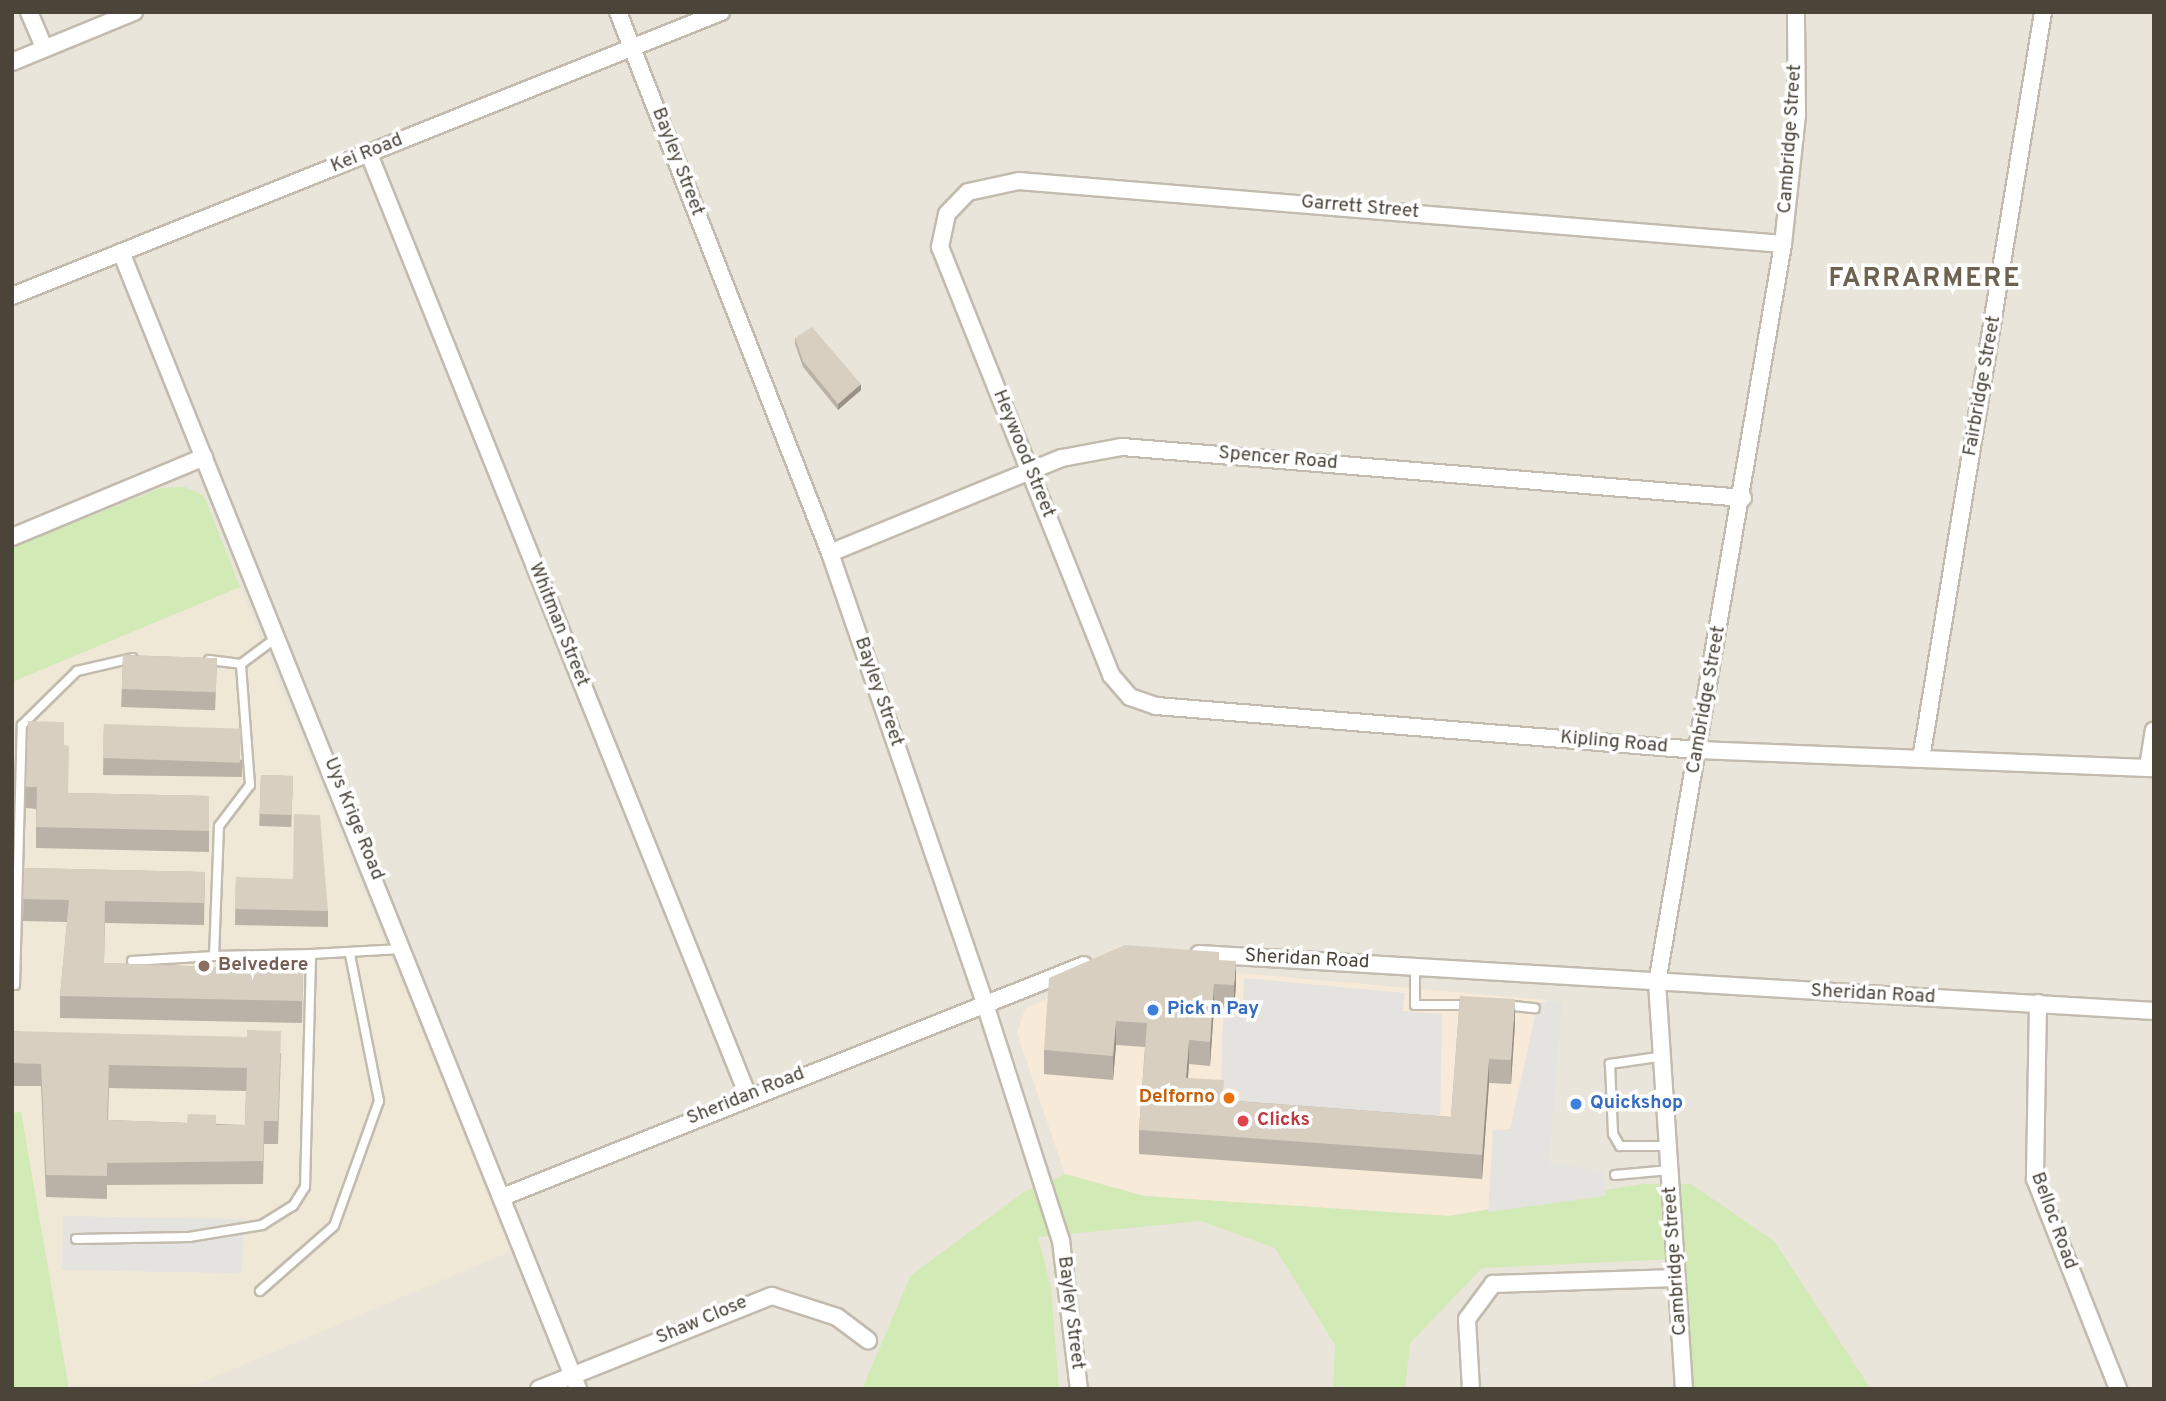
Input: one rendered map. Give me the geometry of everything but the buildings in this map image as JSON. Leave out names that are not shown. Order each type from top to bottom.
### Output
[{"type":"street","points":[[29,12],[44,48]]},
{"type":"street","points":[[12,62],[134,12]]},
{"type":"street","name":"Bayley Street","points":[[618,12],[831,553],[984,1001],[1061,1241],[1079,1389]]},
{"type":"street","name":"Kei Road","points":[[12,296],[721,12]]},
{"type":"street","name":"Cambridge Street","points":[[1684,1389],[1670,1170],[1658,1057],[1657,983],[1744,498],[1783,244],[1797,115],[1796,12]]},
{"type":"street","name":"Fairbridge Street","points":[[1921,759],[2043,12]]},
{"type":"street","name":"Whitman Street","points":[[369,154],[748,1096]]},
{"type":"street","name":"Garrett Street","points":[[947,214],[968,192],[1019,181],[1783,244]]},
{"type":"street","name":"Heywood Street","points":[[947,214],[943,259],[1121,691]]},
{"type":"street","name":"Uys Krige Road","points":[[121,252],[505,1196],[576,1382]]},
{"type":"street","name":"Spencer Road","points":[[831,553],[1030,470],[1122,447],[1744,498]]},
{"type":"street","points":[[12,537],[204,457]]},
{"type":"street","name":"Kipling Road","points":[[1121,691],[1156,706],[1698,750],[2151,768]]},
{"type":"street","points":[[2151,768],[2154,730]]},
{"type":"street","name":"Sheridan Road","points":[[1180,953],[2154,1012]]},
{"type":"street","name":"Sheridan Road","points":[[505,1196],[984,1001],[1106,959]]},
{"type":"street","name":"Belloc Road","points":[[2038,1003],[2035,1179],[2118,1389]]},
{"type":"street","points":[[1471,1389],[1467,1319],[1493,1283],[1676,1278]]},
{"type":"street","name":"Shaw Close","points":[[539,1389],[576,1382],[772,1296],[837,1317],[867,1340]]},
{"type":"lane","points":[[214,956],[219,826],[250,785],[241,664],[248,653],[278,636]]},
{"type":"lane","points":[[15,985],[22,725],[77,671],[110,659],[144,658]]},
{"type":"lane","points":[[191,659],[241,664]]},
{"type":"lane","points":[[132,961],[214,956],[351,954],[405,949]]},
{"type":"lane","points":[[76,1239],[203,1235],[262,1225],[293,1206],[305,1187],[308,1164],[311,954]]},
{"type":"lane","points":[[260,1291],[334,1226],[379,1101],[351,954]]},
{"type":"lane","points":[[1415,966],[1415,1005],[1480,1005]]},
{"type":"lane","points":[[1493,1005],[1535,1008]]},
{"type":"lane","points":[[1658,1057],[1610,1064],[1613,1134],[1623,1147],[1668,1146]]},
{"type":"lane","points":[[1615,1175],[1670,1170]]},
{"type":"shaded area","points":[[12,12],[2154,12],[2154,1389],[12,1389]]},
{"type":"shaded area","name":"Belvedere","points":[[240,587],[511,1251],[186,1389],[12,1389],[12,681]]},
{"type":"shaded area","points":[[1124,963],[1545,1000],[1542,1201],[1449,1216],[1144,1196],[1065,1174],[1017,1033],[1025,1009]]},
{"type":"shaded area","points":[[1244,978],[1405,993],[1403,1011],[1442,1014],[1440,1126],[1240,1111],[1239,1091],[1221,1089],[1223,1018],[1242,1016]]},
{"type":"shaded area","points":[[1562,1001],[1549,1163],[1602,1171],[1606,1196],[1488,1212],[1493,1130],[1510,1129],[1538,1003]]},
{"type":"shaded area","points":[[63,1216],[243,1219],[242,1273],[62,1270]]},
{"type":"green space","points":[[185,487],[204,496],[240,587],[12,682],[12,547],[161,488]]},
{"type":"green space","points":[[21,1112],[69,1389],[12,1389],[12,1113]]},
{"type":"green space","points":[[1065,1174],[1144,1196],[1449,1216],[1642,1184],[1691,1184],[1774,1241],[1871,1389],[1686,1389],[1674,1259],[1482,1268],[1410,1343],[1405,1389],[1333,1389],[1335,1345],[1275,1248],[1201,1221],[1038,1237],[1051,1288],[1059,1389],[862,1389],[911,1275],[1024,1192]]},
{"type":"place","name":"Belvedere","points":[[204,966]]},
{"type":"place","name":"Pick n Pay","points":[[1153,1010]]},
{"type":"place","name":"Delforno","points":[[1229,1098]]},
{"type":"place","name":"Quickshop","points":[[1576,1104]]},
{"type":"place","name":"Clicks","points":[[1243,1121]]},
{"type":"district","name":"FARRARMERE","points":[[1925,280]]}]
